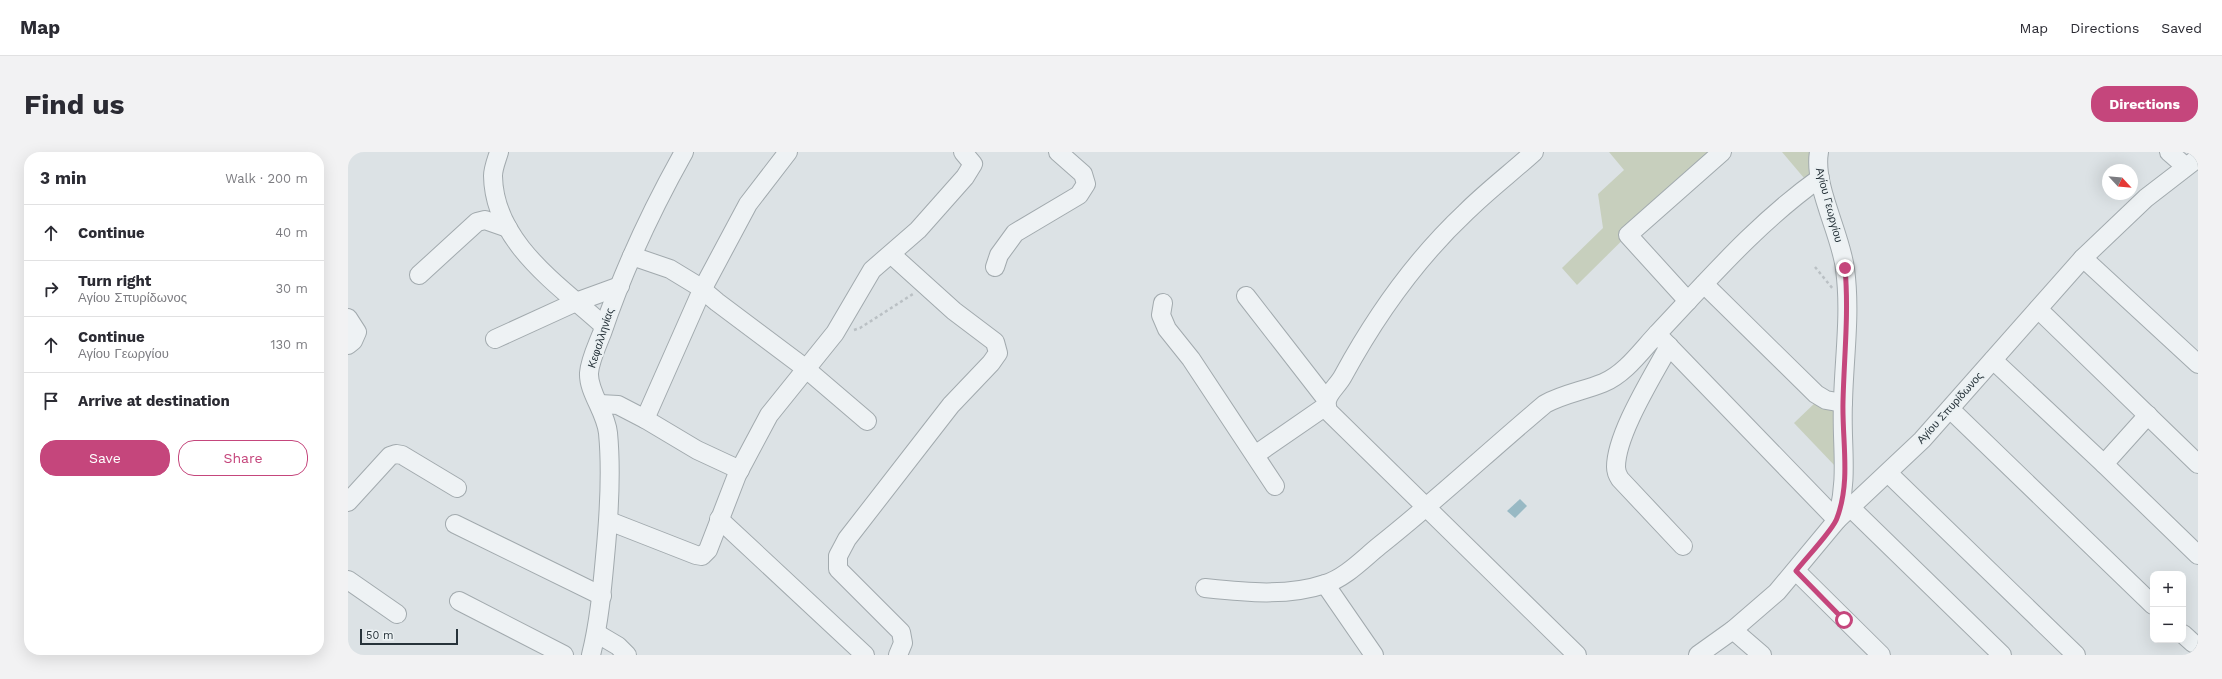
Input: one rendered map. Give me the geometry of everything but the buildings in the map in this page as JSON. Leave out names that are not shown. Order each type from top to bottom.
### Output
[{"type":"street","points":[[499,152],[493,174],[497,202],[508,228],[522,250],[576,302],[604,326]]},
{"type":"street","name":"Κεφαλληνίας","points":[[591,655],[602,596],[609,521],[609,443],[606,421],[600,404],[591,388],[589,374],[604,326],[632,256],[684,152]]},
{"type":"street","points":[[645,419],[702,290],[748,204],[788,152]]},
{"type":"street","points":[[609,521],[702,556],[708,550],[719,518],[740,470],[769,415],[805,368],[835,333],[872,270],[892,255],[918,230],[965,177],[973,164],[963,152]]},
{"type":"street","points":[[1255,455],[1326,402],[1340,382],[1368,334],[1432,248],[1466,212],[1534,152]]},
{"type":"street","points":[[1688,301],[1628,235],[1722,152]]},
{"type":"street","name":"Αγίου Γεωργίου","points":[[1819,152],[1817,161],[1820,178],[1845,268],[1848,305],[1843,403],[1845,480],[1837,520]]},
{"type":"street","points":[[2169,152],[2191,162]]},
{"type":"street","points":[[995,267],[999,255],[1015,233],[1079,194],[1086,184],[1083,174],[1069,156]]},
{"type":"street","name":"Αγίου Σπυρίδωνος","points":[[1698,655],[1733,630],[1777,592],[1837,520],[1888,473],[1950,409],[2083,258],[2146,198],[2191,162]]},
{"type":"street","points":[[1683,546],[1620,479],[1616,468],[1622,440],[1663,340],[1688,301],[1769,218],[1794,196],[1820,178]]},
{"type":"street","points":[[419,275],[477,222],[485,220],[508,228]]},
{"type":"street","points":[[892,255],[954,311],[995,342],[998,353],[991,363],[951,405],[847,539],[838,556],[838,569],[901,632],[903,643],[898,655]]},
{"type":"street","points":[[632,256],[670,269],[698,286],[805,368],[868,421]]},
{"type":"street","points":[[2083,258],[2198,364]]},
{"type":"street","points":[[1704,284],[1816,394],[1826,400],[1843,403]]},
{"type":"street","points":[[495,338],[576,302],[620,286]]},
{"type":"street","points":[[1246,296],[1326,402],[1329,412],[1428,507],[1576,655]]},
{"type":"street","points":[[1163,303],[1161,315],[1167,328],[1191,360],[1275,486]]},
{"type":"street","points":[[2038,309],[2198,464]]},
{"type":"street","points":[[348,318],[357,332],[348,345]]},
{"type":"street","points":[[1205,588],[1251,592],[1288,591],[1325,584],[1343,574],[1428,507],[1545,404],[1558,397],[1603,383],[1617,375],[1663,340]]},
{"type":"street","points":[[1663,340],[1837,520]]},
{"type":"street","points":[[1993,360],[2198,555]]},
{"type":"street","points":[[600,404],[618,405],[697,450],[740,470]]},
{"type":"street","points":[[1950,409],[2150,602]]},
{"type":"street","points":[[2104,464],[2148,415]]},
{"type":"street","points":[[348,502],[390,456],[396,454],[402,455],[458,488]]},
{"type":"street","points":[[1888,473],[2076,655]]},
{"type":"street","points":[[1845,480],[1856,502],[2002,655]]},
{"type":"street","points":[[719,518],[865,655]]},
{"type":"street","points":[[455,524],[602,596]]},
{"type":"street","points":[[1796,571],[1881,655]]},
{"type":"street","points":[[348,580],[397,614]]},
{"type":"street","points":[[1325,584],[1374,655]]},
{"type":"street","points":[[459,601],[564,655]]},
{"type":"street","points":[[1733,630],[1762,655]]},
{"type":"street","points":[[596,633],[618,646],[627,655]]},
{"type":"path","points":[[835,333],[848,332],[860,328],[927,286]]},
{"type":"green space","points":[[1609,152],[1707,152],[1712,158],[1661,202],[1577,285],[1562,268],[1603,228],[1598,194],[1624,170]]},
{"type":"green space","points":[[1782,152],[1811,152],[1812,173],[1804,178]]},
{"type":"green space","points":[[1817,401],[1836,409],[1836,467],[1794,423]]},
{"type":"water","points":[[1520,499],[1527,506],[1515,518],[1507,511]]},
{"type":"route","points":[[1844,620],[1796,571],[1837,520],[1843,499],[1845,480],[1843,403],[1848,305],[1845,268]]}]
